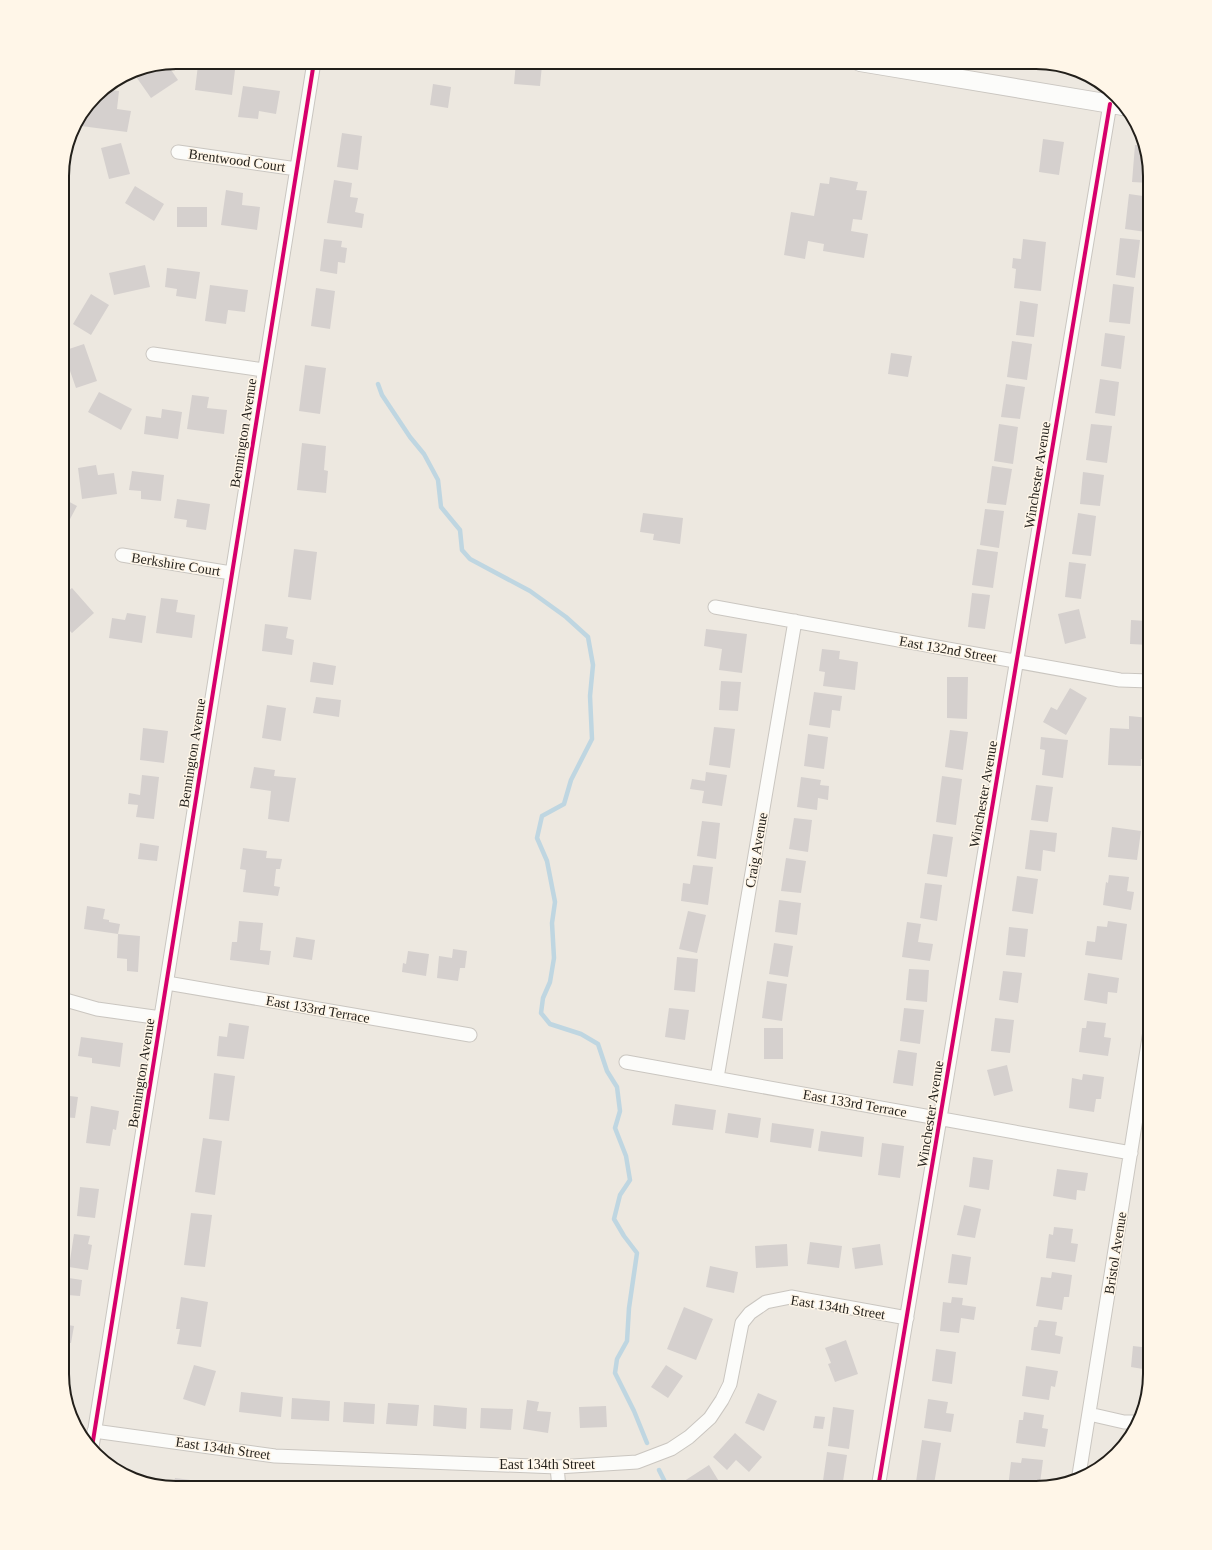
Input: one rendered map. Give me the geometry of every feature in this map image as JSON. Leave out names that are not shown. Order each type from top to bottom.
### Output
[{"type":"main road","points":[[902,69],[1115,105]]},
{"type":"street","name":"Bennington Avenue","points":[[93,1440],[313,69]]},
{"type":"street","name":"Winchester Avenue","points":[[879,1481],[1017,662],[1117,107]]},
{"type":"street","name":"Brentwood Court","points":[[178,152],[297,169]]},
{"type":"street","points":[[153,354],[264,370]]},
{"type":"street","name":"Berkshire Court","points":[[122,555],[231,573]]},
{"type":"street","name":"East 132nd Street","points":[[715,607],[1120,680],[1143,681]]},
{"type":"street","name":"Craig Avenue","points":[[717,1078],[795,621]]},
{"type":"street","name":"East 133rd Terrace","points":[[166,983],[470,1035]]},
{"type":"street","points":[[69,1001],[97,1009],[161,1018]]},
{"type":"street","name":"East 133rd Terrace","points":[[626,1062],[1130,1153]]},
{"type":"street","name":"Bristol Avenue","points":[[1080,1471],[1143,1074]]},
{"type":"street","name":"East 134th Street","points":[[94,1430],[275,1456],[557,1467],[637,1462],[671,1449],[689,1437],[710,1418],[722,1400],[730,1384],[742,1323],[750,1313],[766,1302],[791,1297],[907,1318]]},
{"type":"street","points":[[1089,1414],[1124,1422],[1131,1422]]},
{"type":"street","points":[[557,1467],[558,1481]]},
{"type":"building","points":[[170,69],[178,80],[151,98],[136,77],[155,71]]},
{"type":"building","points":[[198,69],[235,70],[232,95],[195,90]]},
{"type":"building","points":[[515,69],[542,69],[540,86],[514,84]]},
{"type":"building","points":[[433,84],[451,87],[448,108],[430,105]]},
{"type":"building","points":[[243,86],[280,91],[276,114],[259,111],[258,119],[238,117]]},
{"type":"building","points":[[113,90],[119,91],[117,109],[131,111],[127,132],[81,126],[100,100]]},
{"type":"building","points":[[342,133],[362,136],[358,170],[337,167]]},
{"type":"building","points":[[1043,139],[1064,142],[1059,175],[1039,172]]},
{"type":"building","points":[[121,143],[130,174],[109,179],[101,148]]},
{"type":"building","points":[[1135,145],[1138,145],[1142,162],[1143,183],[1132,182]]},
{"type":"building","points":[[830,177],[858,182],[856,190],[867,191],[862,220],[853,219],[851,231],[868,234],[864,258],[823,251],[824,244],[808,241],[805,259],[784,255],[791,212],[814,216],[820,183],[829,184]]},
{"type":"building","points":[[334,180],[352,183],[350,197],[358,198],[355,212],[364,214],[362,228],[327,223]]},
{"type":"building","points":[[135,186],[164,204],[154,221],[125,203]]},
{"type":"building","points":[[226,190],[243,193],[242,205],[260,207],[257,230],[221,225]]},
{"type":"building","points":[[1129,194],[1143,196],[1143,232],[1125,229]]},
{"type":"building","points":[[177,207],[207,207],[207,227],[177,227]]},
{"type":"building","points":[[1120,238],[1140,240],[1135,278],[1116,275]]},
{"type":"building","points":[[324,239],[342,241],[341,247],[347,248],[345,263],[338,262],[337,274],[320,271]]},
{"type":"building","points":[[1023,239],[1046,242],[1041,291],[1014,288],[1016,269],[1012,268],[1013,258],[1021,259]]},
{"type":"building","points":[[145,265],[150,287],[114,295],[109,273]]},
{"type":"building","points":[[167,268],[200,272],[196,299],[176,296],[177,289],[165,287]]},
{"type":"building","points":[[1113,284],[1134,287],[1130,324],[1109,322]]},
{"type":"building","points":[[210,285],[248,290],[245,312],[228,310],[226,324],[205,321]]},
{"type":"building","points":[[316,288],[335,291],[330,329],[311,326]]},
{"type":"building","points":[[91,294],[109,305],[91,335],[73,324]]},
{"type":"building","points":[[1020,301],[1038,304],[1034,337],[1016,335]]},
{"type":"building","points":[[1105,333],[1125,336],[1121,369],[1101,366]]},
{"type":"building","points":[[1012,341],[1032,344],[1027,380],[1007,377]]},
{"type":"building","points":[[84,344],[97,381],[76,388],[69,368],[69,349]]},
{"type":"building","points":[[891,353],[912,356],[908,377],[888,374]]},
{"type":"building","points":[[305,365],[326,368],[320,414],[299,411]]},
{"type":"building","points":[[1100,379],[1119,382],[1115,416],[1095,413]]},
{"type":"building","points":[[1006,384],[1025,387],[1020,419],[1001,417]]},
{"type":"building","points":[[99,392],[132,409],[121,430],[88,412]]},
{"type":"building","points":[[192,395],[209,397],[207,408],[227,410],[224,434],[187,429]]},
{"type":"building","points":[[162,409],[182,412],[178,439],[144,434],[146,416],[161,418]]},
{"type":"building","points":[[999,424],[1018,427],[1013,464],[994,461]]},
{"type":"building","points":[[1091,424],[1112,426],[1107,463],[1086,460]]},
{"type":"building","points":[[302,443],[326,446],[324,470],[328,471],[326,493],[297,490]]},
{"type":"building","points":[[96,465],[98,475],[114,473],[117,494],[82,499],[78,468]]},
{"type":"building","points":[[992,466],[1012,469],[1006,505],[987,503]]},
{"type":"building","points":[[132,471],[164,475],[161,501],[141,499],[141,491],[129,490]]},
{"type":"building","points":[[1083,472],[1104,475],[1100,506],[1080,504]]},
{"type":"building","points":[[177,499],[210,504],[206,530],[186,527],[187,520],[174,518]]},
{"type":"building","points":[[69,502],[77,506],[69,521]]},
{"type":"building","points":[[985,509],[1004,511],[999,548],[980,545]]},
{"type":"building","points":[[643,513],[683,518],[680,544],[653,540],[654,534],[640,532]]},
{"type":"building","points":[[1078,513],[1096,516],[1091,556],[1072,554]]},
{"type":"building","points":[[294,549],[317,552],[311,600],[288,597]]},
{"type":"building","points":[[977,549],[998,552],[993,588],[972,585]]},
{"type":"building","points":[[1069,562],[1086,564],[1081,599],[1065,597]]},
{"type":"building","points":[[72,588],[94,613],[72,633],[69,630],[69,590]]},
{"type":"building","points":[[972,593],[990,595],[985,629],[968,627]]},
{"type":"building","points":[[161,598],[178,600],[176,612],[195,615],[192,638],[156,633]]},
{"type":"building","points":[[1079,609],[1086,638],[1065,644],[1058,614]]},
{"type":"building","points":[[127,613],[146,616],[142,643],[109,638],[112,618],[125,620]]},
{"type":"building","points":[[1131,620],[1143,621],[1143,645],[1130,644]]},
{"type":"building","points":[[265,624],[288,627],[286,638],[294,640],[292,655],[262,651]]},
{"type":"building","points":[[706,629],[747,634],[742,673],[719,670],[722,649],[704,646]]},
{"type":"building","points":[[822,649],[840,651],[839,659],[858,662],[855,690],[823,686],[825,672],[819,671]]},
{"type":"building","points":[[313,662],[336,666],[333,685],[310,682]]},
{"type":"building","points":[[947,677],[968,677],[967,719],[947,718]]},
{"type":"building","points":[[721,681],[741,682],[738,711],[719,710]]},
{"type":"building","points":[[1070,688],[1087,698],[1066,735],[1043,722],[1051,707],[1057,710]]},
{"type":"building","points":[[814,692],[842,696],[840,711],[832,710],[830,728],[809,725]]},
{"type":"building","points":[[316,697],[341,700],[339,717],[313,713]]},
{"type":"building","points":[[267,705],[286,708],[281,741],[262,738]]},
{"type":"building","points":[[1129,716],[1143,717],[1143,759],[1141,759],[1141,766],[1108,765],[1110,728],[1129,729]]},
{"type":"building","points":[[714,727],[735,729],[730,768],[709,765]]},
{"type":"building","points":[[143,728],[168,731],[164,763],[140,760]]},
{"type":"building","points":[[950,730],[968,732],[963,770],[945,767]]},
{"type":"building","points":[[808,734],[828,737],[824,769],[804,766]]},
{"type":"building","points":[[1041,737],[1068,740],[1063,778],[1042,775],[1045,750],[1040,749]]},
{"type":"building","points":[[254,767],[275,770],[274,776],[296,778],[289,822],[268,819],[271,791],[250,788]]},
{"type":"building","points":[[706,772],[727,775],[722,806],[702,803],[704,791],[690,789],[692,779],[705,781]]},
{"type":"building","points":[[142,775],[159,777],[154,819],[136,817],[138,805],[128,804],[129,793],[140,795]]},
{"type":"building","points":[[942,776],[962,779],[956,825],[936,822]]},
{"type":"building","points":[[801,777],[821,780],[820,785],[829,786],[828,800],[818,798],[817,810],[797,807]]},
{"type":"building","points":[[1036,785],[1053,787],[1048,822],[1031,820]]},
{"type":"building","points":[[794,818],[812,820],[808,852],[789,849]]},
{"type":"building","points":[[702,821],[720,823],[716,859],[697,856]]},
{"type":"building","points":[[1112,827],[1141,831],[1137,860],[1108,857]]},
{"type":"building","points":[[1030,830],[1057,833],[1055,852],[1043,850],[1041,871],[1025,869]]},
{"type":"building","points":[[933,834],[953,837],[947,877],[927,874]]},
{"type":"building","points":[[140,843],[159,846],[157,861],[138,859]]},
{"type":"building","points":[[243,848],[267,851],[266,858],[282,859],[280,869],[276,869],[274,886],[280,887],[278,896],[243,892],[246,870],[240,869]]},
{"type":"building","points":[[786,858],[806,861],[801,893],[781,891]]},
{"type":"building","points":[[693,865],[713,867],[708,905],[681,901],[683,883],[690,884]]},
{"type":"building","points":[[1109,875],[1129,877],[1127,891],[1134,892],[1131,910],[1103,905],[1106,882],[1108,883]]},
{"type":"building","points":[[1017,876],[1038,879],[1033,914],[1012,911]]},
{"type":"building","points":[[925,883],[942,885],[937,921],[920,918]]},
{"type":"building","points":[[779,900],[801,903],[797,935],[775,932]]},
{"type":"building","points":[[87,906],[105,909],[103,919],[120,924],[118,934],[84,929]]},
{"type":"building","points":[[688,911],[706,915],[697,953],[679,949]]},
{"type":"building","points":[[239,921],[263,923],[260,950],[271,951],[269,965],[230,960],[232,942],[237,942]]},
{"type":"building","points":[[1108,921],[1127,924],[1122,960],[1085,955],[1087,941],[1095,942],[1097,926],[1107,927]]},
{"type":"building","points":[[907,922],[921,924],[918,942],[933,944],[930,961],[902,957]]},
{"type":"building","points":[[1009,927],[1028,929],[1025,957],[1006,955]]},
{"type":"building","points":[[118,934],[140,936],[138,972],[127,971],[127,959],[117,958]]},
{"type":"building","points":[[296,937],[315,940],[312,960],[293,957]]},
{"type":"building","points":[[774,943],[793,946],[788,977],[769,974]]},
{"type":"building","points":[[453,949],[467,951],[465,968],[460,968],[458,981],[437,978],[439,956],[452,958]]},
{"type":"building","points":[[408,951],[429,954],[426,976],[402,972],[403,963],[406,964]]},
{"type":"building","points":[[677,957],[698,959],[695,992],[674,990]]},
{"type":"building","points":[[909,969],[929,970],[927,1002],[906,1000]]},
{"type":"building","points":[[1003,971],[1022,973],[1018,1003],[999,1000]]},
{"type":"building","points":[[1088,973],[1119,978],[1117,993],[1108,992],[1107,1004],[1084,1000]]},
{"type":"building","points":[[767,981],[787,984],[782,1021],[762,1018]]},
{"type":"building","points":[[669,1008],[689,1010],[685,1040],[665,1037]]},
{"type":"building","points":[[904,1008],[924,1010],[920,1044],[900,1041]]},
{"type":"building","points":[[995,1018],[1014,1020],[1010,1053],[991,1051]]},
{"type":"building","points":[[1087,1021],[1106,1023],[1104,1037],[1111,1038],[1108,1056],[1079,1052],[1082,1028],[1086,1028]]},
{"type":"building","points":[[229,1023],[249,1026],[244,1059],[217,1056],[219,1036],[227,1037]]},
{"type":"building","points":[[764,1028],[783,1028],[783,1059],[764,1059]]},
{"type":"building","points":[[81,1037],[123,1043],[120,1067],[92,1063],[92,1058],[78,1056]]},
{"type":"building","points":[[898,1050],[917,1053],[913,1086],[893,1083]]},
{"type":"building","points":[[1007,1065],[1013,1091],[994,1096],[987,1070]]},
{"type":"building","points":[[214,1073],[235,1076],[229,1121],[209,1119]]},
{"type":"building","points":[[1083,1074],[1104,1077],[1101,1099],[1096,1099],[1094,1112],[1069,1108],[1072,1078],[1082,1080]]},
{"type":"building","points":[[69,1096],[78,1097],[75,1118],[69,1118]]},
{"type":"building","points":[[675,1104],[716,1110],[713,1130],[672,1125]]},
{"type":"building","points":[[91,1106],[119,1111],[116,1130],[113,1129],[110,1146],[86,1143]]},
{"type":"building","points":[[728,1113],[761,1118],[758,1138],[725,1133]]},
{"type":"building","points":[[772,1123],[814,1129],[811,1148],[770,1142]]},
{"type":"building","points":[[821,1131],[864,1137],[862,1157],[818,1151]]},
{"type":"building","points":[[203,1138],[222,1141],[215,1195],[195,1192]]},
{"type":"building","points":[[882,1143],[904,1146],[900,1178],[878,1175]]},
{"type":"building","points":[[973,1157],[993,1160],[989,1190],[969,1187]]},
{"type":"building","points":[[1057,1169],[1088,1173],[1085,1191],[1077,1190],[1076,1200],[1053,1196]]},
{"type":"building","points":[[80,1187],[99,1189],[95,1218],[77,1216]]},
{"type":"building","points":[[964,1205],[981,1209],[975,1238],[957,1235]]},
{"type":"building","points":[[191,1213],[212,1215],[205,1267],[184,1265]]},
{"type":"building","points":[[1054,1227],[1073,1229],[1071,1243],[1078,1244],[1075,1262],[1046,1258],[1049,1234],[1053,1235]]},
{"type":"building","points":[[74,1234],[90,1236],[88,1244],[92,1245],[88,1270],[69,1267]]},
{"type":"building","points":[[810,1242],[842,1246],[839,1268],[807,1264]]},
{"type":"building","points":[[787,1244],[788,1266],[756,1268],[755,1246]]},
{"type":"building","points":[[880,1244],[883,1265],[855,1269],[852,1248]]},
{"type":"building","points":[[952,1254],[971,1257],[967,1285],[948,1283]]},
{"type":"building","points":[[710,1266],[738,1272],[734,1293],[706,1287]]},
{"type":"building","points":[[1052,1272],[1072,1275],[1069,1297],[1064,1297],[1062,1310],[1036,1306],[1041,1277],[1051,1278]]},
{"type":"building","points":[[69,1278],[82,1280],[80,1296],[69,1295]]},
{"type":"building","points":[[181,1297],[208,1302],[201,1347],[177,1344],[180,1329],[176,1329]]},
{"type":"building","points":[[952,1297],[963,1298],[962,1305],[976,1307],[974,1320],[961,1318],[959,1333],[940,1331],[943,1302],[951,1303]]},
{"type":"building","points":[[684,1307],[713,1319],[696,1360],[667,1349]]},
{"type":"building","points":[[1039,1320],[1057,1322],[1055,1335],[1063,1337],[1060,1354],[1031,1350],[1034,1327],[1037,1327]]},
{"type":"building","points":[[69,1325],[74,1326],[71,1343],[69,1343]]},
{"type":"building","points":[[846,1340],[858,1374],[835,1382],[828,1364],[831,1363],[825,1348]]},
{"type":"building","points":[[1133,1346],[1143,1347],[1143,1369],[1131,1367]]},
{"type":"building","points":[[936,1349],[956,1352],[952,1384],[932,1381]]},
{"type":"building","points":[[194,1365],[216,1371],[205,1406],[183,1399]]},
{"type":"building","points":[[666,1365],[683,1376],[668,1398],[651,1387]]},
{"type":"building","points":[[1026,1366],[1058,1371],[1055,1387],[1051,1386],[1049,1400],[1022,1396]]},
{"type":"building","points":[[241,1392],[283,1397],[281,1417],[239,1412]]},
{"type":"building","points":[[758,1393],[777,1401],[764,1431],[745,1423]]},
{"type":"building","points":[[292,1398],[330,1401],[329,1421],[291,1419]]},
{"type":"building","points":[[928,1399],[948,1402],[946,1413],[954,1414],[951,1432],[924,1428]]},
{"type":"building","points":[[527,1400],[539,1402],[537,1411],[551,1412],[548,1433],[523,1429]]},
{"type":"building","points":[[344,1402],[375,1404],[374,1424],[343,1422]]},
{"type":"building","points":[[388,1403],[419,1405],[417,1426],[386,1424]]},
{"type":"building","points":[[434,1405],[467,1408],[466,1429],[433,1426]]},
{"type":"building","points":[[606,1406],[607,1427],[580,1428],[579,1407]]},
{"type":"building","points":[[833,1407],[854,1410],[849,1449],[828,1446]]},
{"type":"building","points":[[481,1408],[513,1409],[511,1430],[480,1428]]},
{"type":"building","points":[[1024,1412],[1044,1415],[1042,1428],[1048,1429],[1045,1447],[1016,1443],[1019,1420],[1023,1420]]},
{"type":"building","points":[[815,1416],[825,1417],[823,1429],[813,1428]]},
{"type":"building","points":[[735,1433],[762,1457],[749,1472],[736,1460],[727,1470],[713,1457]]},
{"type":"building","points":[[922,1440],[941,1443],[935,1481],[916,1481]]},
{"type":"building","points":[[827,1452],[847,1455],[843,1481],[823,1481]]},
{"type":"building","points":[[1022,1458],[1043,1460],[1040,1481],[1009,1481],[1011,1462],[1021,1463]]},
{"type":"building","points":[[709,1465],[719,1481],[684,1481]]},
{"type":"building","points":[[175,1478],[198,1481],[176,1481],[174,1481]]},
{"type":"waterway","points":[[378,384],[382,395],[410,437],[424,454],[438,480],[441,507],[460,530],[462,550],[470,559],[530,591],[566,617],[588,637],[593,665],[590,696],[592,739],[571,780],[564,804],[542,816],[537,838],[547,861],[555,902],[552,923],[554,958],[550,982],[543,998],[541,1013],[550,1024],[581,1034],[598,1044],[607,1071],[617,1087],[620,1111],[615,1128],[626,1156],[630,1180],[620,1195],[614,1219],[624,1236],[637,1253],[629,1308],[627,1341],[617,1359],[615,1373],[634,1411],[647,1443]]},
{"type":"waterway","points":[[659,1470],[664,1481]]},
{"type":"cycle path","points":[[93,1440],[313,69]]},
{"type":"cycle path","points":[[879,1481],[1110,104]]}]
